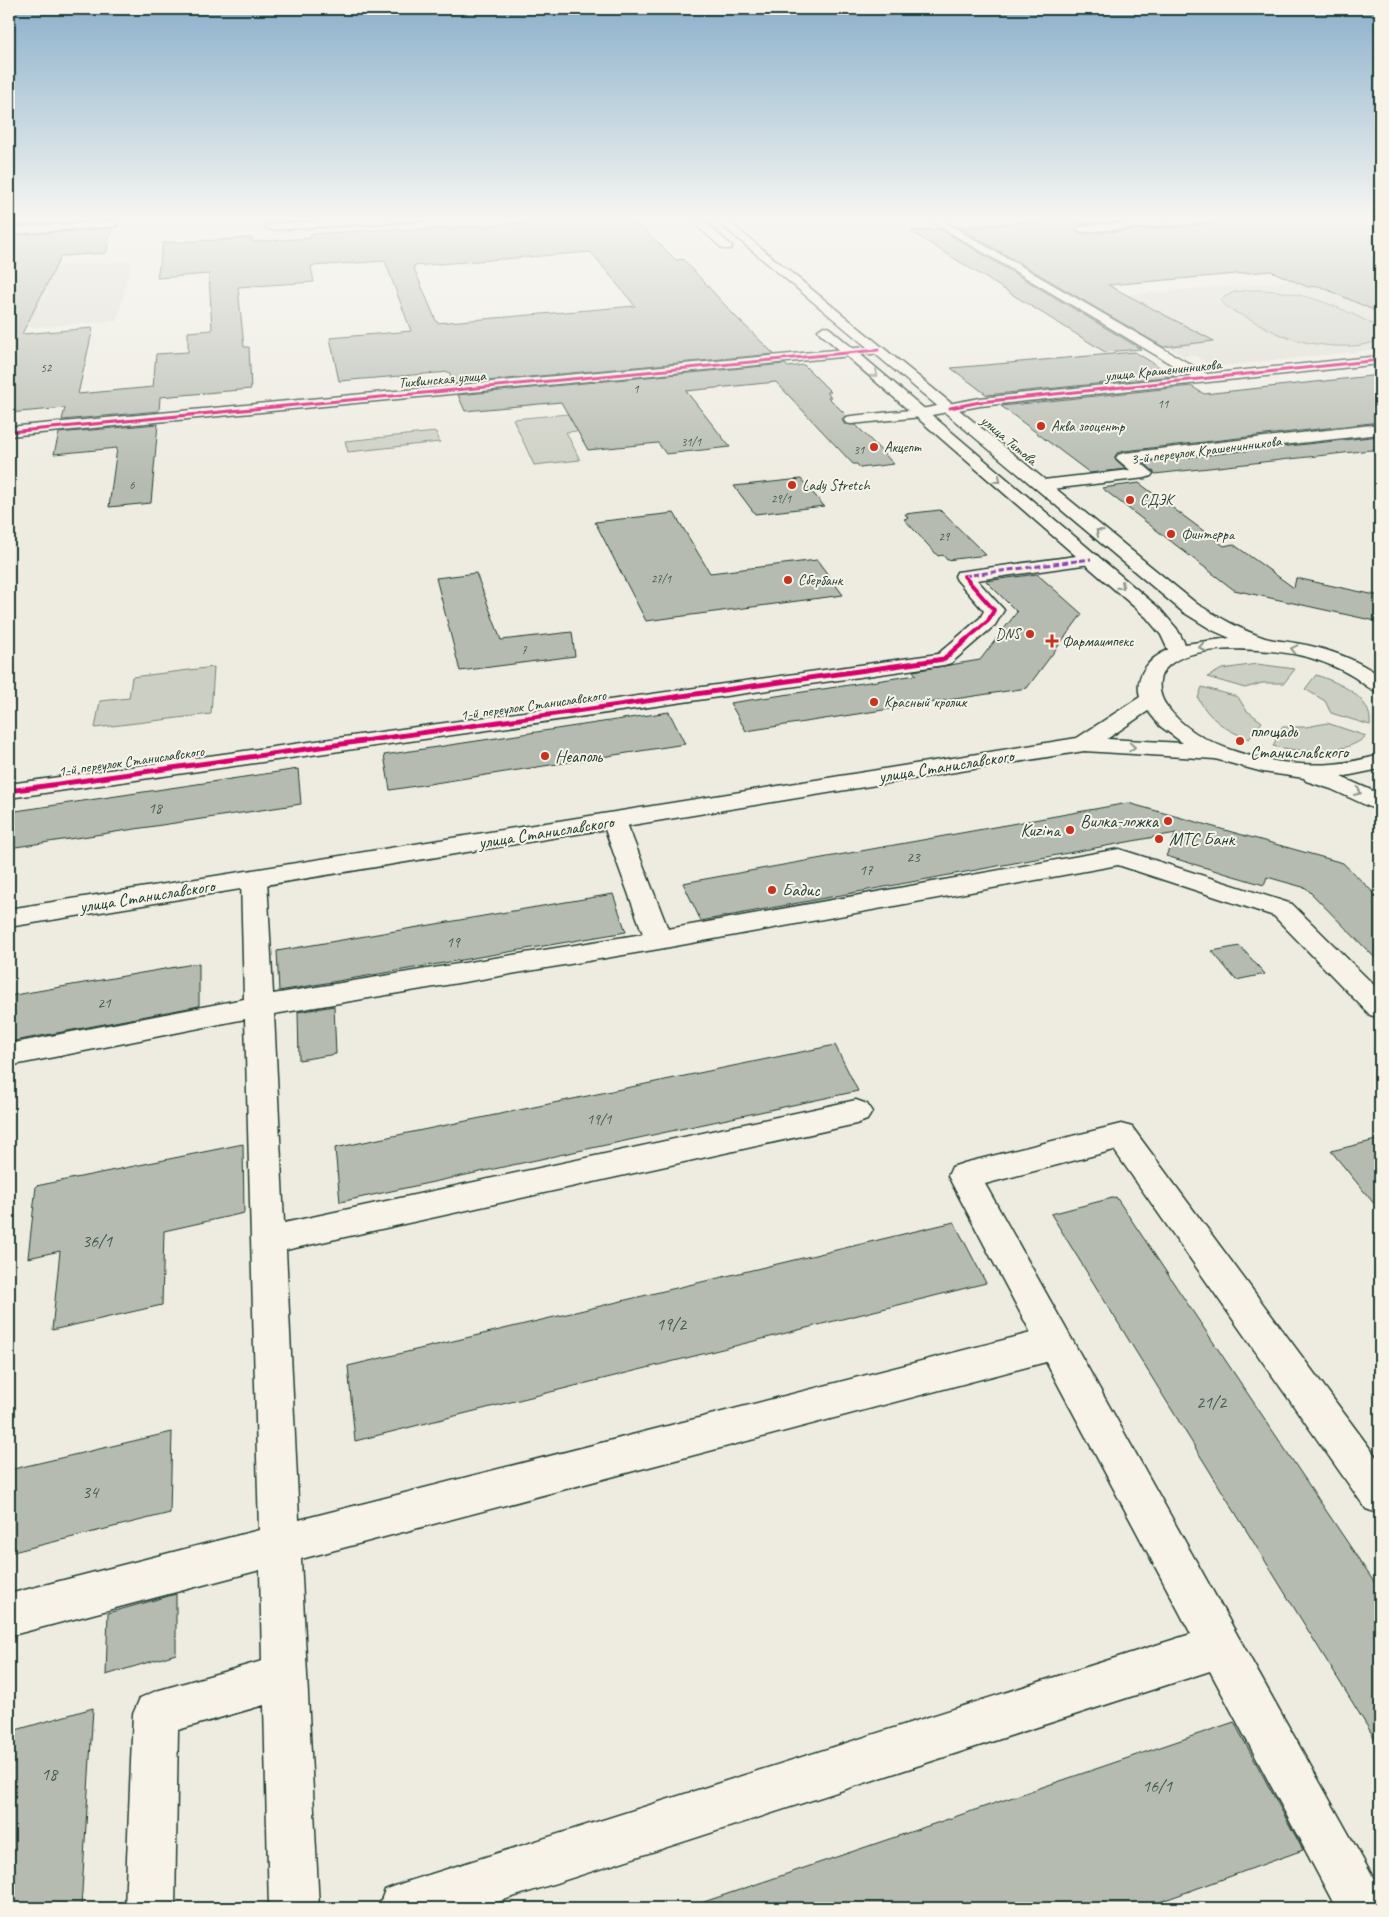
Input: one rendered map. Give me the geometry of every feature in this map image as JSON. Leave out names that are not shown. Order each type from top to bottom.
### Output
[{"type":"street","name":"улица Титова","points":[[825,306],[1190,608],[1219,626],[1260,644]]},
{"type":"street","points":[[1083,306],[1206,378]]},
{"type":"street","points":[[814,322],[1154,614],[1170,633],[1179,652]]},
{"type":"street","name":"Тихвинская улица","points":[[9,432],[878,350]]},
{"type":"street","name":"улица Крашенинникова","points":[[851,420],[921,413],[980,402],[1380,360]]},
{"type":"street","name":"3-й переулок Крашенинникова","points":[[1043,485],[1144,473],[1124,458],[1380,429]]},
{"type":"street","name":"1-й переулок Станиславского","points":[[9,791],[944,659],[988,622],[994,610],[964,576],[1091,560]]},
{"type":"street","points":[[1380,663],[1326,657],[1290,648],[1238,642],[1216,644],[1179,652],[1160,663],[1150,678],[1152,699],[1160,712],[1174,727],[1194,740],[1218,752],[1258,764],[1301,771],[1339,784],[1380,803]]},
{"type":"street","points":[[1326,657],[1354,669],[1380,686]]},
{"type":"street","points":[[1084,744],[1152,699]]},
{"type":"street","points":[[1084,744],[1218,752]]},
{"type":"street","name":"улица Станиславского","points":[[9,918],[1084,744]]},
{"type":"street","points":[[1301,771],[1341,770],[1380,762]]},
{"type":"street","points":[[614,821],[659,940]]},
{"type":"street","points":[[9,1055],[259,1006],[659,940],[1120,857],[1283,910],[1380,1008]]},
{"type":"street","points":[[254,879],[294,1908]]},
{"type":"street","points":[[269,1240],[856,1112]]},
{"type":"street","points":[[1363,1908],[964,1176],[1120,1136],[1380,1495]]},
{"type":"street","points":[[9,1615],[1056,1343]]},
{"type":"street","points":[[403,1908],[1221,1646]]},
{"type":"street","points":[[150,1908],[156,1714],[285,1677]]},
{"type":"shaded area","points":[[9,306],[121,306],[117,321],[9,329]]},
{"type":"shaded area","points":[[1096,306],[1380,306],[1380,349],[1214,367],[1193,355],[1184,356]]},
{"type":"shaded area","points":[[1335,306],[1378,327],[1380,329],[1380,339],[1371,343],[1347,346],[1308,343],[1276,333],[1227,307]]},
{"type":"shaded area","points":[[568,414],[580,431],[566,432],[580,460],[534,465],[513,419]]},
{"type":"shaded area","points":[[436,432],[440,442],[348,452],[345,441]]},
{"type":"shaded area","points":[[1257,664],[1295,669],[1284,683],[1262,683],[1245,688],[1207,677],[1222,669]]},
{"type":"shaded area","points":[[214,667],[211,714],[95,728],[100,701],[129,698],[132,677]]},
{"type":"shaded area","points":[[1316,675],[1344,687],[1360,699],[1366,706],[1370,725],[1331,713],[1325,701],[1305,689]]},
{"type":"shaded area","points":[[1202,687],[1238,697],[1246,710],[1262,722],[1249,739],[1226,728],[1213,718],[1198,698]]},
{"type":"shaded area","points":[[1327,723],[1366,736],[1347,747],[1334,750],[1308,751],[1273,746],[1282,727],[1306,727]]},
{"type":"building","points":[[9,306],[36,306],[22,334],[93,328],[78,394],[153,387],[156,354],[188,352],[188,332],[212,330],[211,306],[240,306],[244,347],[249,347],[251,389],[160,397],[159,411],[62,420],[65,408],[9,413]]},
{"type":"building","points":[[402,306],[430,306],[437,323],[630,306],[726,306],[774,354],[454,384],[449,372],[339,381],[330,338],[411,331]]},
{"type":"building","points":[[1032,306],[1070,306],[1141,349],[1105,352]]},
{"type":"building","points":[[1094,306],[1149,306],[1214,341],[1163,347]]},
{"type":"building","points":[[1365,306],[1380,306],[1380,313]]},
{"type":"building","points":[[1135,352],[1174,376],[987,395],[951,368]]},
{"type":"building","points":[[785,364],[788,367],[804,365],[831,392],[827,392],[831,397],[828,397],[846,415],[842,419],[844,424],[856,425],[894,464],[860,468],[857,464],[853,464],[776,382],[686,391],[730,447],[666,454],[658,443],[588,450],[561,402],[465,411],[458,395]]},
{"type":"building","points":[[1380,375],[1380,422],[1124,451],[1117,453],[1114,458],[1126,469],[1090,473],[1001,406],[1191,386],[1204,394]]},
{"type":"building","points":[[158,424],[151,503],[109,507],[117,448],[54,454],[59,433]]},
{"type":"building","points":[[1380,436],[1380,449],[1155,474],[1144,462]]},
{"type":"building","points":[[801,479],[824,506],[755,514],[734,486]]},
{"type":"building","points":[[1139,483],[1224,546],[1233,544],[1294,588],[1296,578],[1380,596],[1380,622],[1234,590],[1102,488]]},
{"type":"building","points":[[940,510],[986,555],[947,560],[943,555],[938,556],[904,519],[908,518],[905,514]]},
{"type":"building","points":[[674,513],[710,573],[817,560],[843,595],[646,621],[595,522]]},
{"type":"building","points":[[476,573],[501,640],[572,632],[575,656],[460,671],[436,578]]},
{"type":"building","points":[[1037,574],[1082,614],[1027,688],[746,731],[730,703],[916,675],[913,671],[980,660],[1017,612],[986,581]]},
{"type":"building","points":[[669,712],[685,744],[390,790],[384,755]]},
{"type":"building","points":[[298,769],[301,804],[9,848],[9,812]]},
{"type":"building","points":[[1128,803],[1343,863],[1380,899],[1380,963],[1306,888],[1267,877],[1264,885],[1166,856],[1176,833],[701,921],[683,883]]},
{"type":"building","points":[[613,894],[626,932],[279,991],[277,951]]},
{"type":"building","points":[[1240,946],[1265,974],[1236,980],[1212,951]]},
{"type":"building","points":[[199,963],[199,1006],[9,1042],[9,996]]},
{"type":"building","points":[[334,1006],[336,1054],[299,1060],[298,1012]]},
{"type":"building","points":[[835,1045],[858,1091],[340,1202],[335,1148]]},
{"type":"building","points":[[1380,1139],[1380,1211],[1331,1151]]},
{"type":"building","points":[[243,1144],[244,1213],[164,1231],[162,1305],[52,1330],[60,1251],[28,1258],[36,1186]]},
{"type":"building","points":[[1116,1197],[1380,1591],[1380,1747],[1051,1214]]},
{"type":"building","points":[[954,1222],[986,1283],[355,1441],[348,1366]]},
{"type":"building","points":[[172,1432],[170,1513],[9,1553],[9,1470]]},
{"type":"building","points":[[176,1594],[176,1654],[106,1675],[108,1613]]},
{"type":"building","points":[[93,1708],[81,1908],[9,1908],[9,1732]]},
{"type":"building","points":[[1234,1722],[1303,1850],[1143,1908],[699,1908],[698,1904]]},
{"type":"marked path","points":[[964,576],[1091,559]]},
{"type":"cycle path","points":[[9,432],[878,350]]},
{"type":"cycle path","points":[[950,408],[980,402],[1380,360]]},
{"type":"cycle path","points":[[9,791],[944,659],[988,621],[994,610],[964,576]]},
{"type":"place","name":"Аква зооцентр","points":[[1041,426]]},
{"type":"place","name":"Акцепт","points":[[874,447]]},
{"type":"place","name":"Lady Stretch","points":[[792,485]]},
{"type":"place","name":"СДЭК","points":[[1130,500]]},
{"type":"place","name":"Финтерра","points":[[1171,534]]},
{"type":"place","name":"Сбербанк","points":[[788,580]]},
{"type":"place","name":"DNS","points":[[1030,634]]},
{"type":"place","name":"Фармаимпекс","points":[[1052,641]]},
{"type":"place","name":"Красный кролик","points":[[874,702]]},
{"type":"place","name":"площадь Станиславского","points":[[1240,741]]},
{"type":"place","name":"Неаполь","points":[[545,756]]},
{"type":"place","name":"Вилка-ложка","points":[[1168,821]]},
{"type":"place","name":"Kuzina","points":[[1070,830]]},
{"type":"place","name":"МТС Банк","points":[[1159,839]]},
{"type":"place","name":"Бадис","points":[[772,890]]}]
